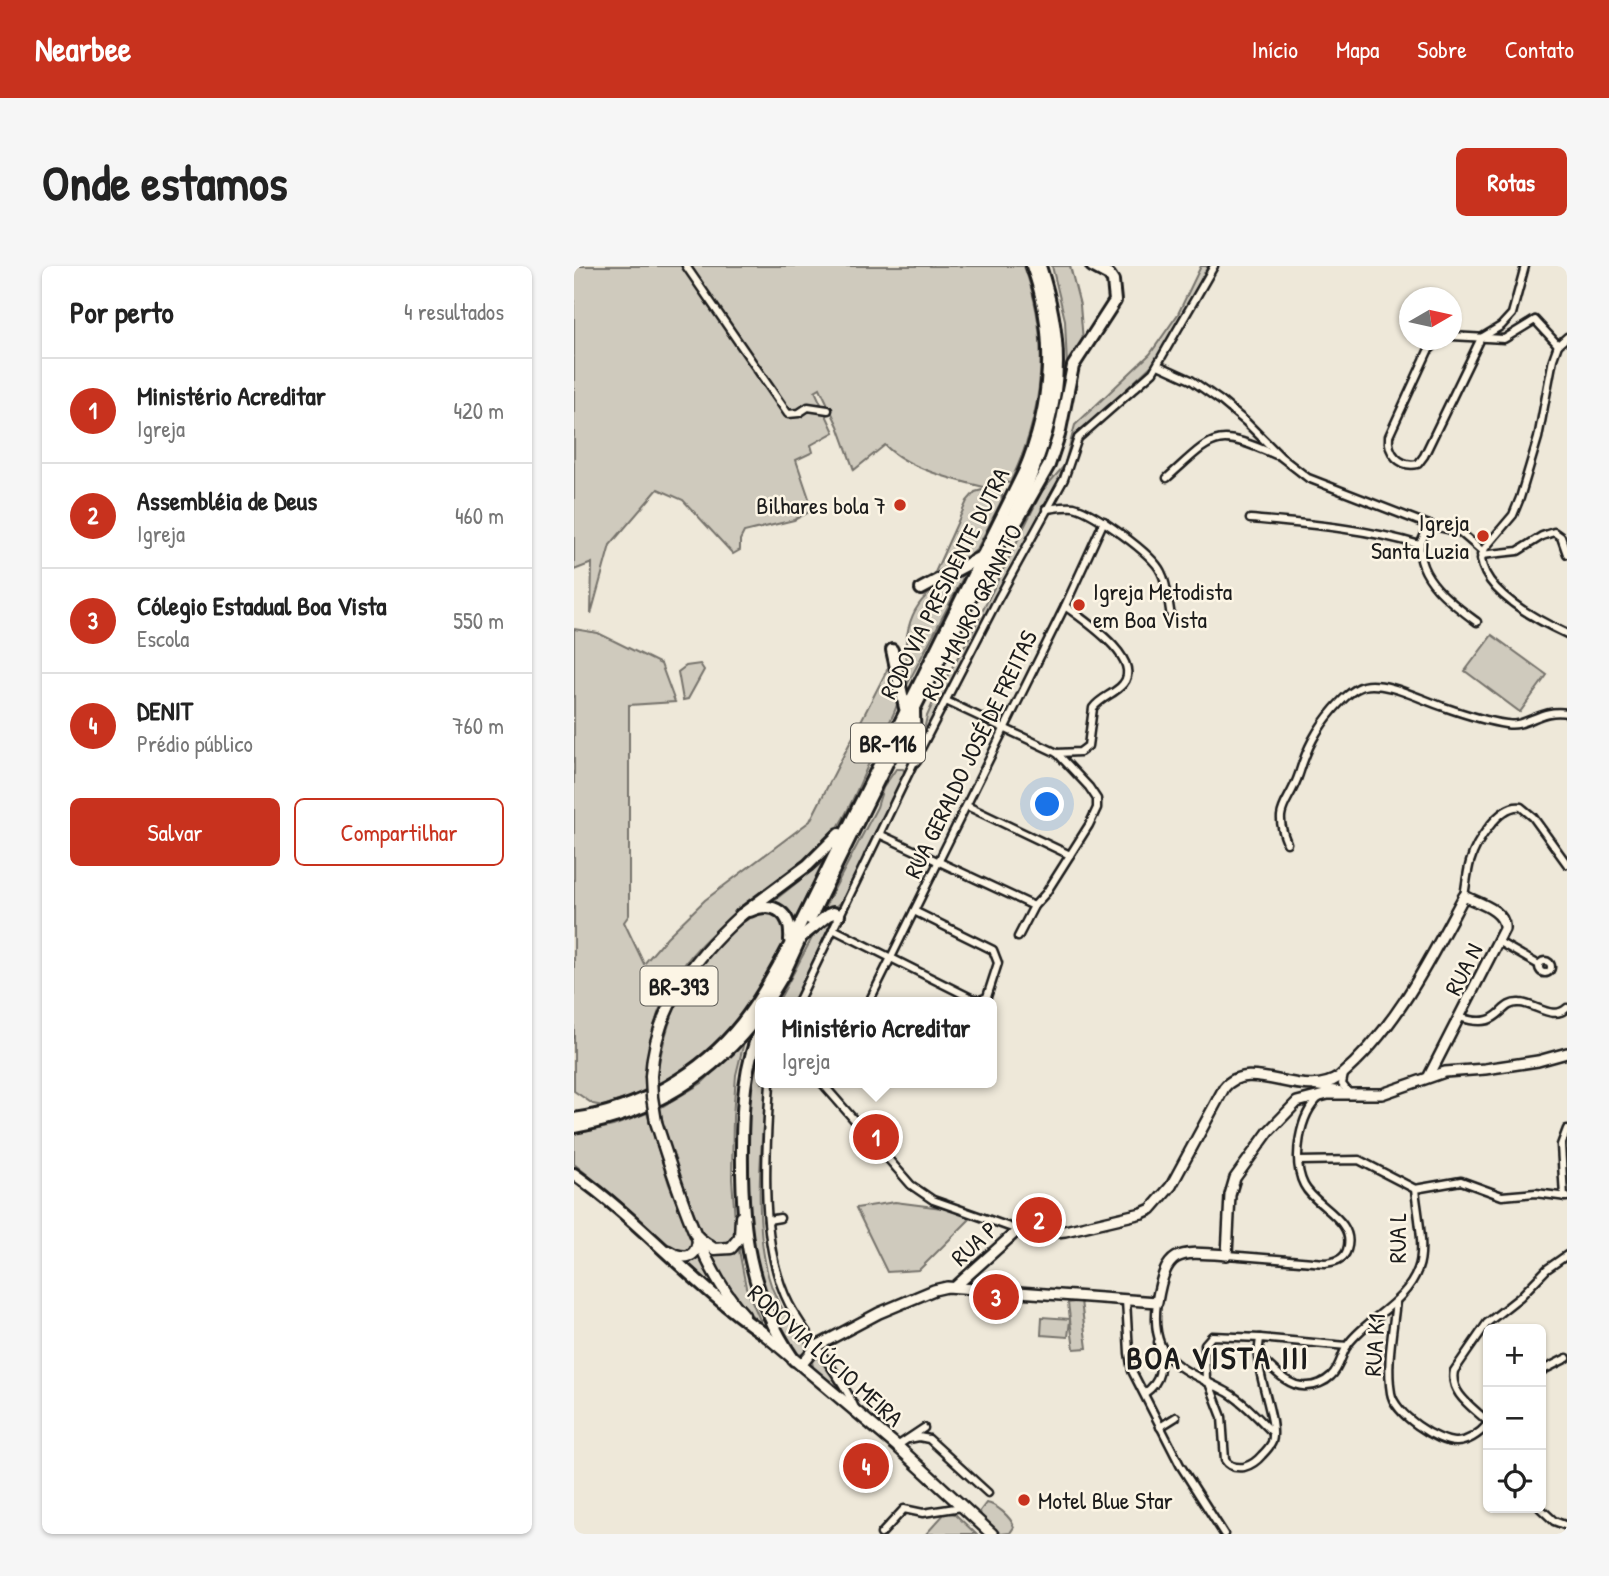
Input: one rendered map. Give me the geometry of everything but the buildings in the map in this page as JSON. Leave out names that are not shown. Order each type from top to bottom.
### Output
[{"type":"highway","name":"RODOVIA PRESIDENTE DUTRA","points":[[772,997],[1027,464],[1043,413],[1048,370],[1047,329],[1032,266]]},
{"type":"highway","name":"RODOVIA PRESIDENTE DUTRA","points":[[759,997],[790,945],[848,823],[964,611],[1037,461],[1048,426],[1055,389],[1056,339],[1052,308],[1040,266]]},
{"type":"highway","points":[[964,611],[1049,465],[1059,435],[1073,366],[1115,301],[1113,281],[1109,275],[1092,266]]},
{"type":"highway","points":[[921,589],[981,557]]},
{"type":"highway","points":[[892,650],[910,709],[915,760]]},
{"type":"highway","name":"BR-393","points":[[741,915],[808,864],[848,823]]},
{"type":"highway","points":[[741,915],[766,906],[781,911],[789,924],[790,945]]},
{"type":"highway","points":[[801,937],[828,915],[839,915]]},
{"type":"highway","name":"RODOVIA PRESIDENTE DUTRA","points":[[574,1119],[612,1112],[642,1100],[702,1063],[726,1041],[755,1003]]},
{"type":"highway","points":[[574,1127],[614,1119],[675,1091],[721,1058],[755,1019]]},
{"type":"highway","points":[[755,1042],[744,1088],[741,1202],[749,1256],[757,1287],[775,1329],[797,1362]]},
{"type":"highway","points":[[574,1174],[663,1247],[731,1310],[763,1333]]},
{"type":"main road","name":"RODOVIA LÚCIO MEIRA","points":[[741,915],[702,953],[680,982],[661,1026],[652,1076],[656,1122],[698,1236],[719,1282],[733,1303],[763,1333],[897,1446],[992,1534]]},
{"type":"main road","points":[[698,1236],[714,1249],[726,1249],[735,1245],[740,1237],[741,1202]]},
{"type":"main road","points":[[663,1247],[678,1255],[689,1255],[696,1249],[698,1236]]},
{"type":"street","points":[[686,266],[788,414],[799,413],[808,407],[828,410]]},
{"type":"street","name":"RUA MAURO GRANATO","points":[[800,997],[915,760],[1069,468],[1080,435],[1148,377],[1158,365],[1214,266]]},
{"type":"street","points":[[1429,350],[1390,432],[1389,446],[1400,461],[1414,465],[1423,459],[1481,338],[1501,326],[1512,314],[1525,266]]},
{"type":"street","points":[[1462,337],[1507,338],[1535,320],[1558,345]]},
{"type":"street","points":[[1567,337],[1558,345],[1551,367],[1538,438],[1525,486],[1513,515],[1482,553],[1482,566],[1487,574],[1520,608],[1567,634]]},
{"type":"street","points":[[1158,365],[1191,380],[1221,401],[1249,424],[1281,457],[1308,478],[1429,525],[1461,532],[1482,553],[1522,550],[1550,533],[1561,537],[1567,554]]},
{"type":"street","points":[[1167,478],[1199,449],[1220,439],[1236,439],[1281,457]]},
{"type":"street","points":[[1046,509],[1073,507],[1104,521],[1156,564],[1164,580],[1171,615]]},
{"type":"street","points":[[1250,519],[1349,528],[1389,535],[1420,545]]},
{"type":"street","name":"RUA GERALDO JOSÉ DE FREITAS","points":[[871,997],[1065,606],[1104,521]]},
{"type":"street","points":[[1429,525],[1420,545],[1422,562],[1438,587],[1453,603],[1478,622]]},
{"type":"street","points":[[1057,753],[1080,752],[1088,746],[1093,708],[1128,677],[1127,666],[1117,650],[1065,606]]},
{"type":"street","points":[[1287,843],[1280,825],[1280,815],[1293,790],[1308,745],[1340,703],[1360,687],[1384,686],[1447,708],[1510,725],[1546,713],[1567,713]]},
{"type":"street","points":[[946,701],[1057,753],[1089,787],[1098,803],[1089,825],[1034,905],[1018,937]]},
{"type":"street","points":[[967,806],[1070,855]]},
{"type":"street","points":[[1227,1255],[1230,1195],[1235,1178],[1269,1131],[1293,1105],[1307,1102],[1322,1093],[1387,1028],[1424,971],[1464,896],[1470,862],[1497,818],[1509,807],[1521,807],[1532,817],[1567,864]]},
{"type":"street","points":[[880,834],[1034,905]]},
{"type":"street","name":"RUA N","points":[[1429,1076],[1499,942],[1504,926],[1503,918],[1496,912],[1464,896]]},
{"type":"street","points":[[914,911],[988,946],[995,954],[998,963],[988,997]]},
{"type":"street","points":[[833,929],[974,997]]},
{"type":"street","points":[[1499,942],[1539,965]]},
{"type":"street","points":[[1459,1017],[1474,1022],[1487,1021],[1510,1005],[1518,1003],[1554,1013],[1562,1013],[1567,1008]]},
{"type":"street","points":[[1441,1050],[1441,1061],[1445,1067],[1452,1070]]},
{"type":"street","points":[[831,1088],[906,1180],[922,1194],[1018,1230],[1047,1233],[1147,1211],[1161,1200],[1220,1094],[1230,1080],[1237,1076],[1308,1086],[1322,1093],[1389,1093],[1429,1076],[1452,1070],[1538,1062],[1567,1054]]},
{"type":"street","points":[[1308,1086],[1329,1083],[1343,1074]]},
{"type":"street","points":[[1343,1074],[1342,1084],[1353,1093]]},
{"type":"street","points":[[1144,1393],[1155,1385],[1159,1377],[1155,1324],[1157,1303],[1164,1270],[1175,1259],[1191,1253],[1325,1263],[1339,1260],[1346,1254],[1348,1239],[1345,1228],[1339,1219],[1310,1195],[1301,1178],[1299,1161],[1308,1086]]},
{"type":"street","points":[[770,1088],[768,1220],[773,1260],[780,1284],[797,1318],[847,1390],[857,1413]]},
{"type":"street","points":[[1299,1161],[1359,1160],[1415,1189],[1461,1181],[1502,1196],[1536,1193],[1565,1197],[1561,1145],[1567,1129]]},
{"type":"street","name":"RUA L","points":[[1348,1344],[1396,1301],[1417,1273],[1420,1261],[1415,1189]]},
{"type":"street","points":[[768,1220],[780,1218]]},
{"type":"street","name":"RUA P","points":[[956,1286],[1018,1230]]},
{"type":"street","name":"RUA K1","points":[[1483,1418],[1455,1389],[1452,1380],[1454,1371],[1487,1323],[1520,1297],[1547,1269],[1567,1255]]},
{"type":"street","points":[[797,1362],[817,1346],[879,1313],[934,1290],[956,1286],[1157,1303]]},
{"type":"street","points":[[1126,1300],[1131,1366],[1180,1465],[1224,1534]]},
{"type":"street","name":"RUA K1","points":[[1396,1301],[1390,1385],[1395,1404],[1414,1422],[1445,1441],[1468,1440],[1483,1429]]},
{"type":"street","points":[[1258,1355],[1291,1383],[1305,1387],[1319,1384],[1331,1376],[1339,1366],[1348,1344],[1222,1335],[1209,1338],[1204,1350],[1210,1384],[1222,1417],[1223,1453],[1228,1465],[1250,1465],[1260,1458],[1273,1437],[1259,1372],[1258,1355],[1260,1338]]},
{"type":"street","points":[[1158,1341],[1180,1367],[1240,1401],[1273,1437]]},
{"type":"street","points":[[1546,1368],[1567,1358]]},
{"type":"street","points":[[1262,1422],[1269,1421],[1269,1411]]},
{"type":"street","points":[[1160,1427],[1177,1417]]},
{"type":"street","points":[[897,1446],[924,1428]]},
{"type":"street","points":[[909,1438],[929,1439],[988,1493]]},
{"type":"street","points":[[881,1534],[904,1509],[923,1513],[962,1507]]},
{"type":"street","points":[[1545,1513],[1554,1521],[1567,1526]]},
{"type":"shaded area","points":[[574,266],[1024,266],[1038,321],[1040,376],[1030,430],[1010,483],[994,481],[984,487],[945,477],[918,467],[885,445],[854,470],[820,388],[815,391],[834,432],[811,445],[813,452],[796,460],[813,510],[794,520],[744,532],[740,540],[740,550],[733,554],[683,500],[658,489],[610,545],[591,614],[592,563],[574,570]]},
{"type":"shaded area","points":[[1052,266],[1070,266],[1080,305],[1083,341],[1067,367],[1065,320]]},
{"type":"shaded area","points":[[1201,266],[1208,266],[1181,319],[1153,364],[1081,432],[1059,485],[1042,510],[921,744],[927,716],[936,696],[971,634],[1042,491],[1064,466],[1075,425],[1150,354],[1178,314]]},
{"type":"shaded area","points":[[997,486],[1002,492],[1002,500],[977,549],[970,556],[933,577],[967,501],[975,492]]},
{"type":"shaded area","points":[[965,574],[907,685],[907,635],[915,611],[931,592]]},
{"type":"shaded area","points":[[574,629],[598,633],[661,664],[675,702],[629,705],[629,915],[624,922],[644,964],[705,900],[810,821],[888,668],[892,670],[898,697],[891,720],[836,830],[813,857],[736,913],[692,954],[663,1000],[654,1027],[648,1057],[646,1092],[603,1106],[593,1104],[574,1091]]},
{"type":"shaded area","points":[[1492,635],[1547,675],[1520,712],[1465,671]]},
{"type":"shaded area","points":[[700,664],[704,670],[688,699],[683,700],[678,672],[686,666]]},
{"type":"shaded area","points":[[896,769],[903,769],[906,774],[864,854],[853,885],[834,909],[817,922],[877,807],[883,788]]},
{"type":"shaded area","points":[[823,862],[793,924],[784,908],[771,903]]},
{"type":"shaded area","points":[[760,911],[778,912],[789,936],[764,981],[718,1042],[678,1074],[655,1086],[667,1031],[686,985],[716,946]]},
{"type":"shaded area","points":[[833,919],[796,997],[781,997],[814,934]]},
{"type":"shaded area","points":[[744,1042],[736,1075],[733,1117],[732,1179],[736,1234],[728,1244],[717,1247],[704,1239],[674,1161],[660,1108],[702,1083]]},
{"type":"shaded area","points":[[755,1055],[755,1088],[766,1088],[760,1187],[766,1266],[772,1288],[784,1312],[809,1348],[805,1355],[794,1350],[766,1304],[750,1246],[745,1142],[751,1067]]},
{"type":"shaded area","points":[[647,1113],[669,1184],[692,1241],[693,1247],[686,1253],[674,1251],[614,1196],[574,1164],[574,1134],[613,1126]]},
{"type":"shaded area","points":[[895,1202],[974,1215],[919,1270],[887,1272],[856,1208]]},
{"type":"shaded area","points":[[738,1245],[746,1287],[763,1327],[732,1291],[708,1250]]},
{"type":"shaded area","points":[[697,1252],[717,1291],[692,1267],[675,1257]]},
{"type":"shaded area","points":[[1081,1301],[1087,1348],[1074,1349],[1070,1320],[1068,1337],[1041,1335],[1042,1317],[1070,1319],[1068,1303]]},
{"type":"shaded area","points":[[816,1356],[829,1368],[845,1397],[814,1371],[812,1362]]},
{"type":"shaded area","points":[[986,1503],[998,1508],[1010,1519],[1014,1527],[1010,1533],[1001,1534],[981,1517],[980,1511]]},
{"type":"shaded area","points":[[946,1512],[955,1514],[976,1534],[926,1534]]},
{"type":"place","name":"Bilhares bola 7","points":[[900,505]]},
{"type":"place","name":"Igreja Santa Luzia","points":[[1483,536]]},
{"type":"place","name":"Igreja Metodista em Boa Vista","points":[[1079,605]]},
{"type":"place","name":"Ministério Acreditar","points":[[876,1137]]},
{"type":"place","name":"Assembléia de Deus","points":[[1039,1220]]},
{"type":"place","name":"Cólegio Estadual Boa Vista","points":[[996,1297]]},
{"type":"place","name":"DENIT","points":[[866,1466]]},
{"type":"place","name":"Motel Blue Star","points":[[1024,1500]]},
{"type":"district","name":"BOA VISTA III","points":[[1218,1357]]}]
